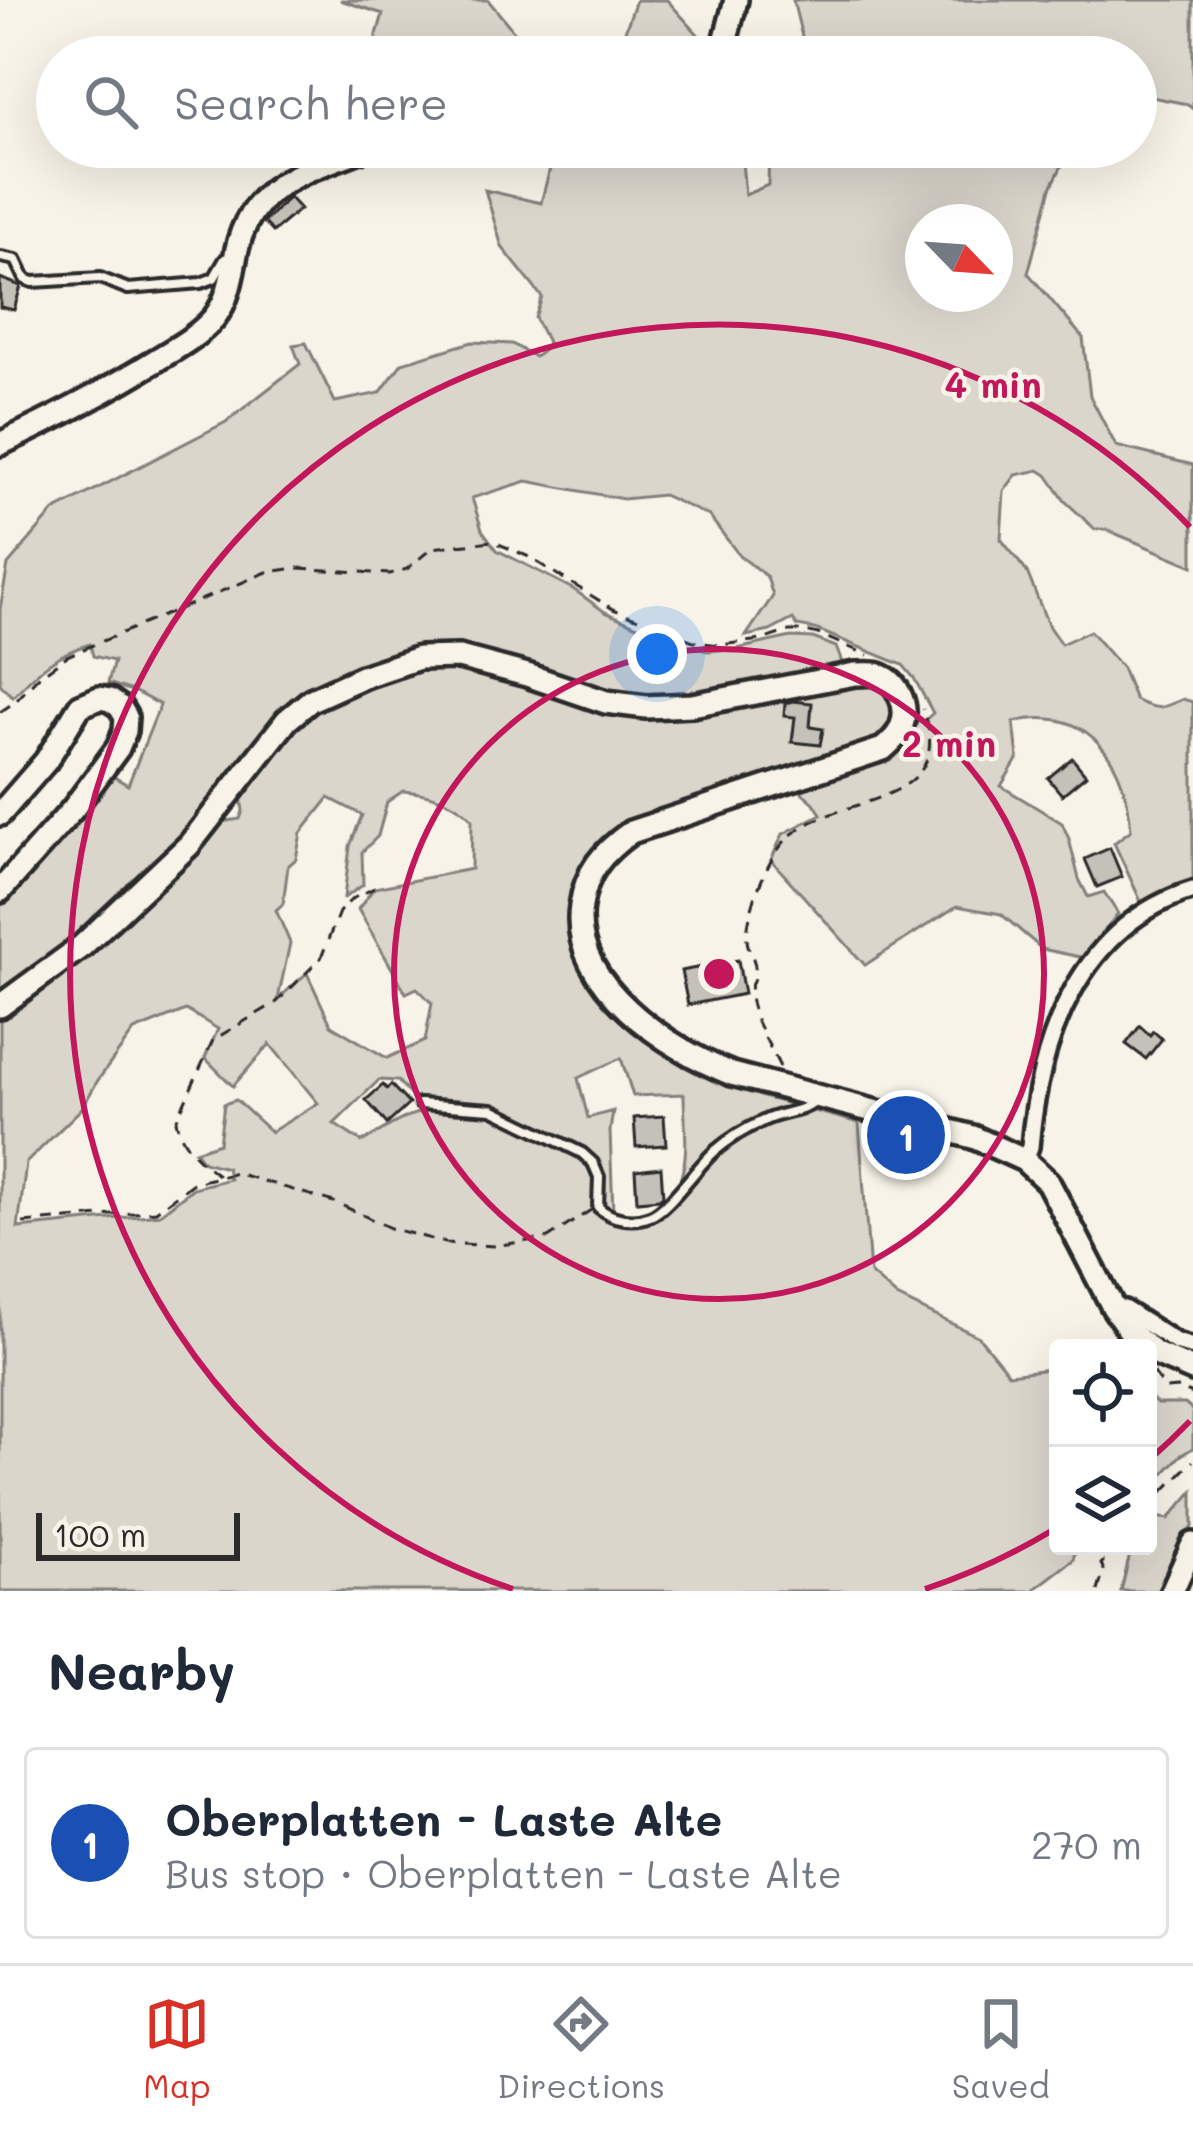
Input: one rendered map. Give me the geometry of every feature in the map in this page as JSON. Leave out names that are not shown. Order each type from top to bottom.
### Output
[{"type":"main road","points":[[727,36],[736,0]]},
{"type":"main road","points":[[0,445],[98,397],[196,336],[217,314],[230,286],[245,220],[253,208],[276,186],[318,168]]},
{"type":"main road","points":[[0,1006],[82,946],[189,845],[287,720],[311,700],[362,677],[419,658],[459,657],[607,701],[646,707],[692,705],[875,674],[890,681],[901,695],[904,715],[896,737],[883,749],[631,832],[608,848],[592,872],[579,922],[584,947],[597,974],[633,1015],[700,1061],[732,1074],[973,1137],[1024,1160],[1048,1182],[1113,1307],[1138,1339]]},
{"type":"main road","points":[[0,814],[46,761],[80,706],[99,698],[120,707],[126,717],[118,748],[73,809],[0,891]]},
{"type":"main road","points":[[1157,1354],[1193,1370]]},
{"type":"main road","points":[[1172,1591],[1193,1544]]},
{"type":"street","points":[[1024,1160],[1047,1054],[1087,964],[1136,916],[1193,890]]},
{"type":"street","points":[[1113,1307],[1193,1347]]},
{"type":"lane","points":[[1,256],[16,260],[25,279],[33,282],[100,278],[128,289],[200,283],[214,278],[223,266],[234,223],[245,220]]},
{"type":"lane","points":[[420,1104],[492,1109],[582,1153],[593,1162],[599,1177],[598,1207],[607,1215],[628,1220],[652,1216],[716,1150],[766,1119],[803,1110],[820,1097]]},
{"type":"path","points":[[219,1176],[195,1158],[176,1121],[213,1040],[277,1001],[321,958],[339,912],[374,888]]},
{"type":"path","points":[[23,1223],[157,1211],[193,1183],[236,1173],[446,1243],[493,1246],[548,1238],[598,1207]]},
{"type":"path","points":[[1157,1381],[1166,1388],[1193,1394]]},
{"type":"path","points":[[1157,1499],[1193,1461]]},
{"type":"path","points":[[1098,1591],[1104,1570],[1101,1564],[1110,1555]]},
{"type":"shaded area","points":[[340,0],[488,0],[518,36],[377,36],[383,14]]},
{"type":"shaded area","points":[[636,0],[667,0],[699,36],[623,36]]},
{"type":"shaded area","points":[[793,0],[1193,0],[1193,109],[1157,98],[1157,36],[802,36]]},
{"type":"shaded area","points":[[550,168],[743,168],[745,195],[768,185],[768,168],[1061,168],[1028,273],[1083,338],[1090,396],[1116,446],[1193,465],[1193,566],[1095,529],[1039,470],[1016,475],[1004,491],[1001,539],[1027,572],[1061,644],[1090,631],[1122,668],[1135,700],[1159,707],[1183,699],[1193,702],[1193,885],[1143,906],[1114,843],[1131,830],[1128,805],[1112,761],[1083,730],[1064,722],[1014,722],[1018,758],[1001,786],[1062,823],[1088,897],[1104,892],[1118,914],[1085,958],[1042,949],[1001,914],[957,906],[865,965],[771,860],[783,834],[821,814],[797,788],[885,760],[905,745],[918,719],[923,722],[933,713],[914,678],[903,665],[797,626],[793,619],[746,636],[773,596],[767,577],[739,555],[709,516],[663,495],[623,499],[527,481],[472,498],[482,530],[497,550],[573,589],[605,612],[667,639],[707,651],[791,637],[813,638],[836,647],[843,665],[712,692],[647,697],[609,693],[419,649],[360,667],[287,707],[179,842],[86,930],[0,993],[0,906],[114,777],[128,785],[160,705],[108,683],[114,661],[93,656],[90,644],[48,664],[13,697],[0,684],[0,609],[8,565],[54,511],[226,422],[300,364],[293,345],[306,343],[335,402],[380,393],[402,363],[472,342],[512,344],[535,357],[549,346],[535,318],[542,297],[502,247],[485,190],[541,203]]},
{"type":"shaded area","points":[[458,665],[524,682],[577,703],[854,683],[885,691],[893,703],[894,717],[878,740],[835,761],[640,818],[607,835],[579,872],[569,913],[573,942],[683,1066],[763,1097],[859,1123],[870,1273],[897,1297],[979,1337],[1009,1374],[1049,1369],[1049,1555],[1074,1555],[1032,1591],[0,1591],[0,1017],[90,953],[155,895],[221,822],[240,819],[241,796],[303,718],[364,684]],"holes":[[[403,791],[449,802],[472,819],[471,869],[374,888],[358,909],[406,993],[417,988],[432,1003],[425,1041],[387,1058],[331,1025],[307,973],[278,999],[290,943],[276,910],[283,904],[288,866],[296,859],[301,833],[329,798],[362,815],[350,846],[344,898],[363,885],[362,852],[378,836],[387,802]],[[186,1010],[218,1029],[205,1058],[233,1086],[270,1044],[318,1103],[271,1132],[236,1100],[224,1104],[219,1143],[195,1151],[203,1162],[227,1168],[230,1179],[193,1188],[160,1214],[18,1228],[26,1163],[82,1108],[134,1031]],[[621,1058],[633,1096],[684,1094],[686,1144],[678,1184],[665,1201],[635,1213],[613,1212],[613,1111],[588,1118],[578,1078]],[[379,1080],[398,1081],[412,1097],[492,1106],[424,1111],[362,1142],[334,1124]]]},
{"type":"shaded area","points":[[1157,1404],[1185,1404],[1193,1411],[1193,1448],[1157,1480]]},
{"type":"shaded area","points":[[1193,1491],[1193,1527],[1180,1544],[1163,1591],[1121,1591],[1130,1555],[1157,1555],[1157,1517],[1169,1519]]},
{"type":"building","points":[[289,197],[300,209],[273,232],[264,222]]},
{"type":"building","points":[[0,278],[21,286],[14,310],[0,307]]},
{"type":"building","points":[[785,703],[812,703],[810,727],[823,729],[820,745],[792,742],[795,717],[784,716]]},
{"type":"building","points":[[1072,758],[1086,775],[1062,795],[1048,778]]},
{"type":"building","points":[[1110,848],[1122,877],[1097,887],[1085,859]]},
{"type":"building","points":[[738,960],[744,994],[688,1005],[681,971]]},
{"type":"building","points":[[1140,1026],[1162,1039],[1146,1059],[1126,1044]]},
{"type":"building","points":[[383,1085],[387,1089],[391,1085],[409,1104],[387,1124],[366,1100]]},
{"type":"building","points":[[664,1116],[666,1145],[636,1147],[634,1118]]},
{"type":"building","points":[[661,1167],[663,1196],[637,1201],[635,1170]]},
{"type":"place","name":"Oberplatten - Laste Alte","points":[[906,1135]]}]
